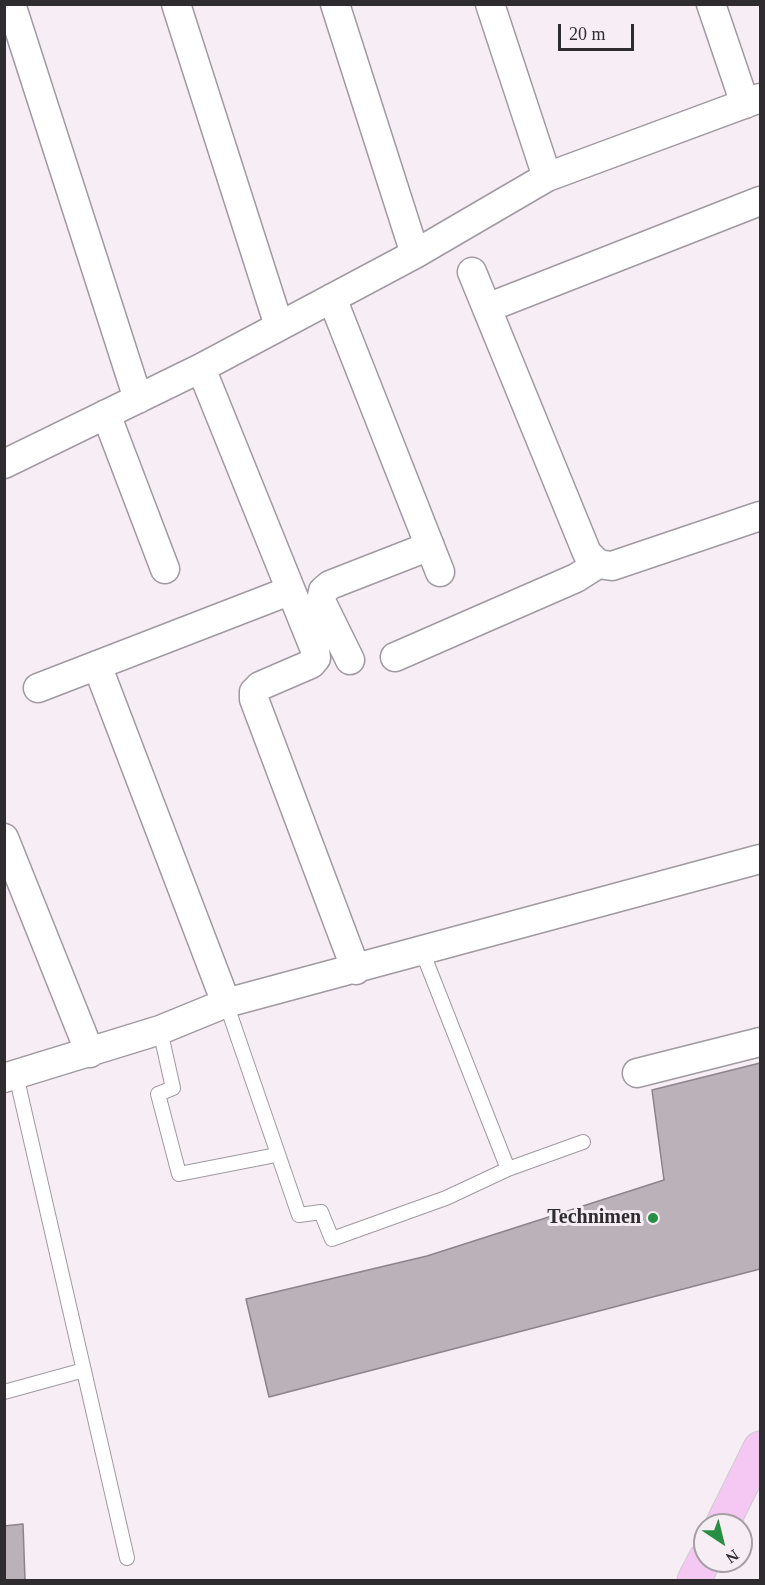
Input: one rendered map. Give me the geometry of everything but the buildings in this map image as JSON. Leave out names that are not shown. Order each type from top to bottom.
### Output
[{"type":"main road","points":[[728,1513],[760,1448]]},
{"type":"street","points":[[11,4],[138,399]]},
{"type":"street","points":[[176,4],[279,326]]},
{"type":"street","points":[[335,4],[415,254]]},
{"type":"street","points":[[490,4],[547,177]]},
{"type":"street","points":[[6,461],[201,368],[415,254],[547,177],[753,101],[711,4]]},
{"type":"street","points":[[487,308],[760,201]]},
{"type":"street","points":[[472,272],[587,553],[598,564],[612,566],[760,516]]},
{"type":"street","points":[[332,298],[440,572]]},
{"type":"street","points":[[201,368],[316,658],[311,664],[260,686],[254,692],[254,699],[356,970]]},
{"type":"street","points":[[106,414],[165,569]]},
{"type":"street","points":[[350,660],[321,601],[323,591],[330,585],[430,546]]},
{"type":"street","points":[[395,657],[576,578],[598,564]]},
{"type":"street","points":[[38,688],[289,591]]},
{"type":"street","points":[[97,665],[226,1004]]},
{"type":"street","points":[[4,838],[90,1053]]},
{"type":"street","points":[[10,1076],[160,1030],[226,1004],[760,859]]},
{"type":"street","points":[[636,1073],[760,1042]]},
{"type":"lane","points":[[422,951],[508,1169]]},
{"type":"lane","points":[[226,1004],[276,1155],[299,1215],[321,1212],[332,1239],[446,1198],[508,1169],[583,1142]]},
{"type":"lane","points":[[160,1030],[173,1088],[158,1094],[179,1174],[276,1155]]},
{"type":"lane","points":[[10,1076],[84,1370],[127,1558]]},
{"type":"lane","points":[[4,1392],[84,1370]]},
{"type":"place","name":"Technimen","points":[[653,1218]]}]
